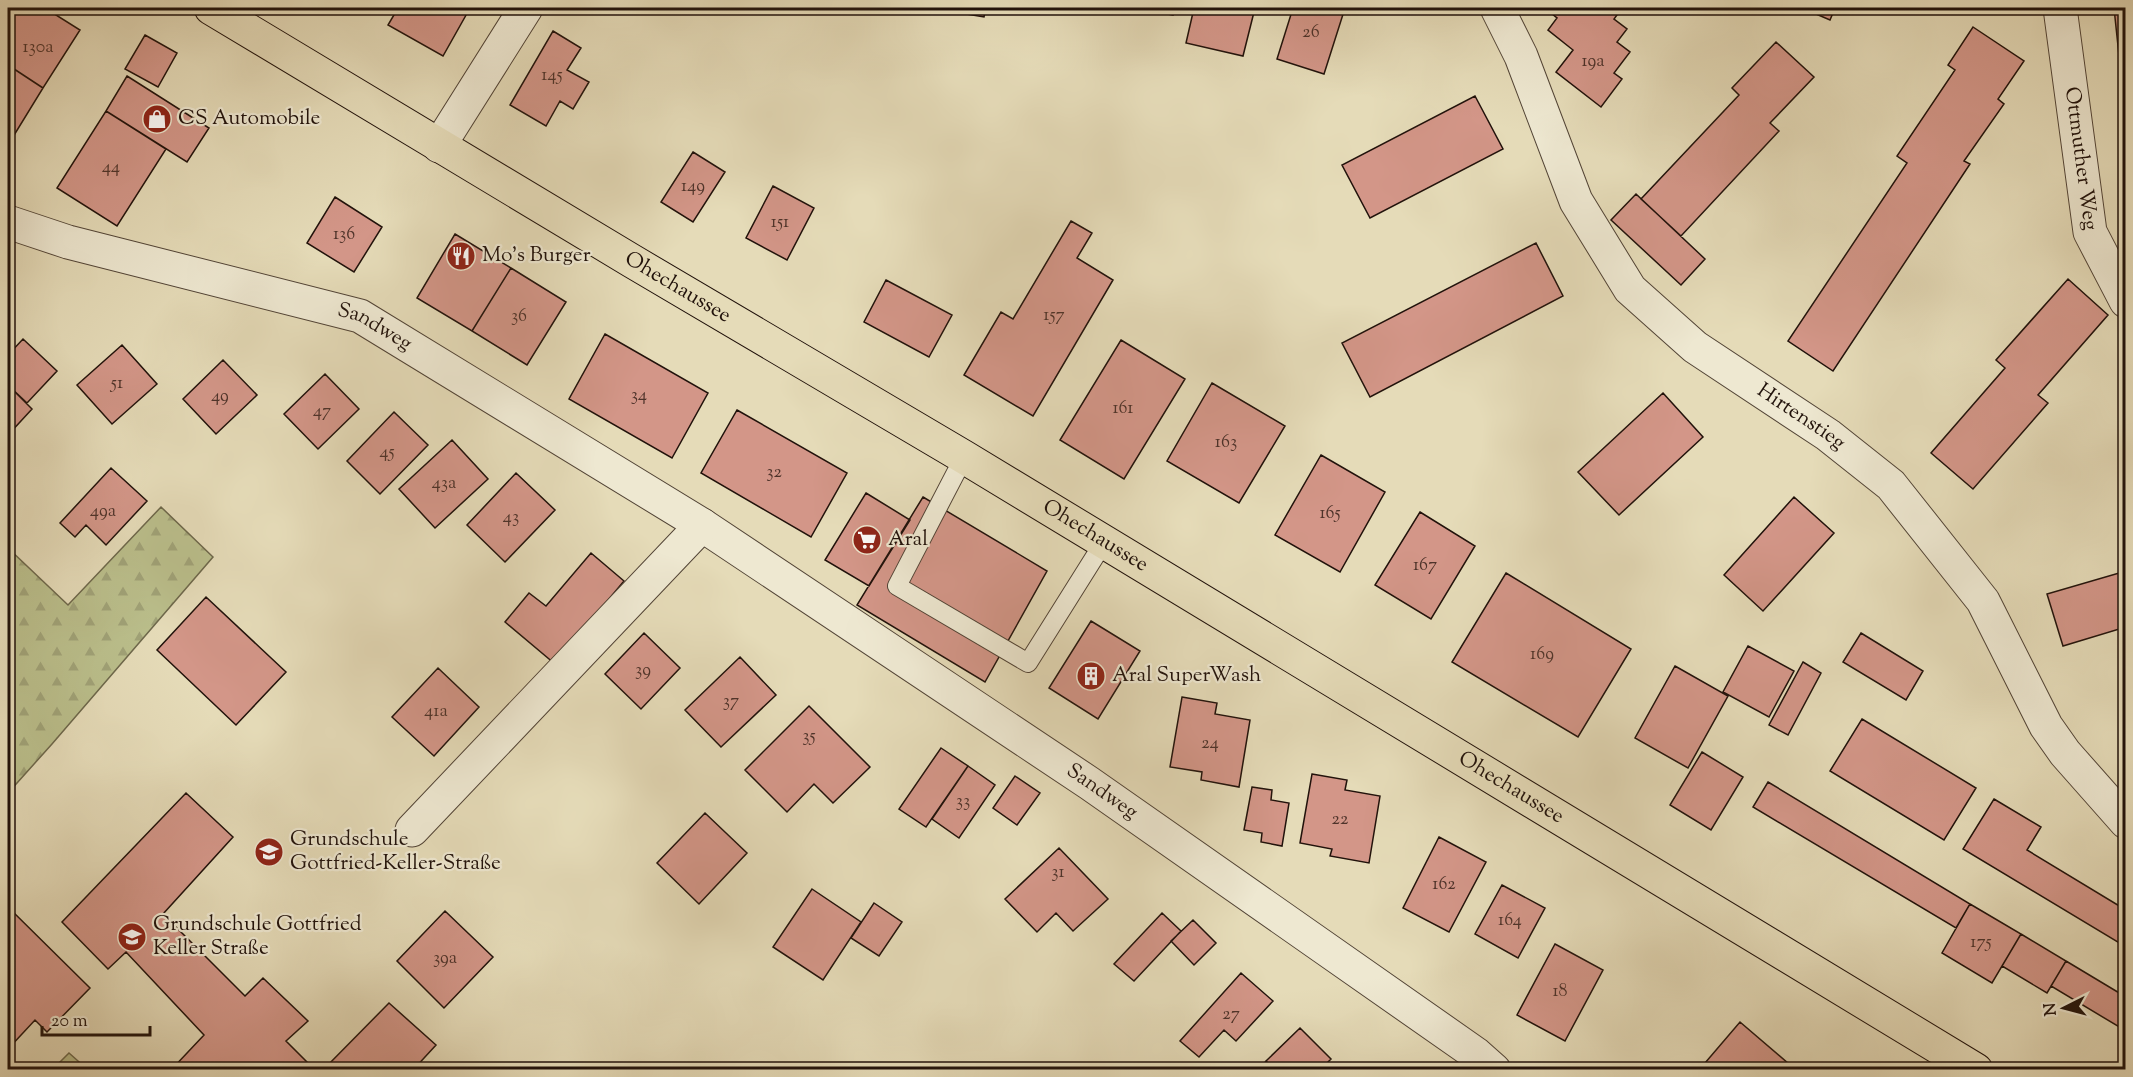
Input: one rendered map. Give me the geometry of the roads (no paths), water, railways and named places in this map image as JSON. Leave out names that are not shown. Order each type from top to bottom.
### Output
[{"type":"main road","name":"Ohechaussee","points":[[211,8],[964,457],[1976,1070]]},
{"type":"street","points":[[440,146],[526,8]]},
{"type":"street","name":"Hirtenstieg","points":[[1497,8],[1521,56],[1576,201],[1630,289],[1695,347],[1828,435],[1891,485],[1983,601],[2046,726],[2065,753],[2126,822]]},
{"type":"street","name":"Ottmuther Weg","points":[[2060,8],[2090,232],[2126,300]]},
{"type":"street","name":"Sandweg","points":[[8,222],[68,242],[360,316],[702,525],[1089,783],[1476,1054],[1494,1070]]},
{"type":"street","points":[[412,830],[702,525]]},
{"type":"lane","points":[[964,457],[897,586],[1028,663],[1104,542]]},
{"type":"place","name":"CS Automobile","points":[[157,119]]},
{"type":"place","name":"Mo's Burger","points":[[461,256]]},
{"type":"place","name":"Aral","points":[[867,540]]},
{"type":"place","name":"Aral SuperWash","points":[[1091,676]]},
{"type":"place","name":"Grundschule Gottfried-Keller-Straße","points":[[269,852]]},
{"type":"place","name":"Grundschule Gottfried Keller Straße","points":[[132,937]]}]
